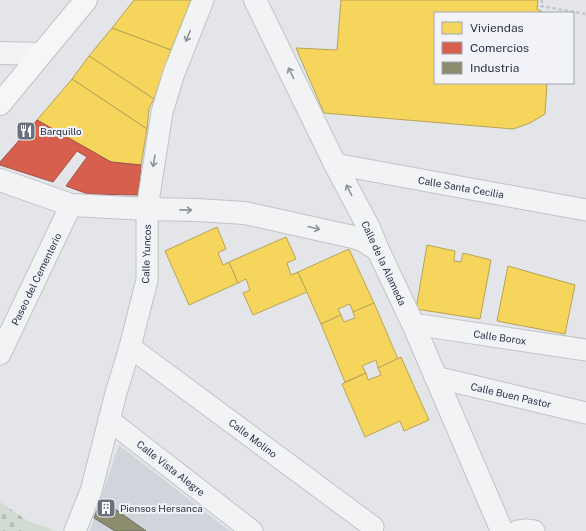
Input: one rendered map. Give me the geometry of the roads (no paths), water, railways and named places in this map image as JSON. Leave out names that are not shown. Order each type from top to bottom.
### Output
[{"type":"main road","points":[[0,104],[86,0]]},
{"type":"street","name":"Calle Yuncos","points":[[75,531],[91,491],[147,280],[147,210],[162,112],[174,73],[203,0]]},
{"type":"street","name":"Calle de la Alameda","points":[[255,0],[335,164],[364,241],[378,250],[413,324],[502,531]]},
{"type":"street","points":[[0,53],[41,54]]},
{"type":"street","name":"Calle Santa Cecilia","points":[[335,164],[586,210]]},
{"type":"street","points":[[0,180],[71,205],[147,210],[197,210],[245,213],[358,228]]},
{"type":"street","name":"Paseo del Cementerio","points":[[0,354],[71,205]]},
{"type":"street","name":"Calle Borox","points":[[413,324],[586,350]]},
{"type":"street","name":"Calle Molino","points":[[130,346],[373,527],[372,531]]},
{"type":"street","name":"Calle Buen Pastor","points":[[435,377],[586,413]]},
{"type":"street","name":"Calle Vista Alegre","points":[[110,420],[252,531]]},
{"type":"street","points":[[518,531],[534,531]]},
{"type":"place","name":"Barquillo","points":[[26,131]]},
{"type":"place","name":"Piensos Hersanca","points":[[106,508]]}]
